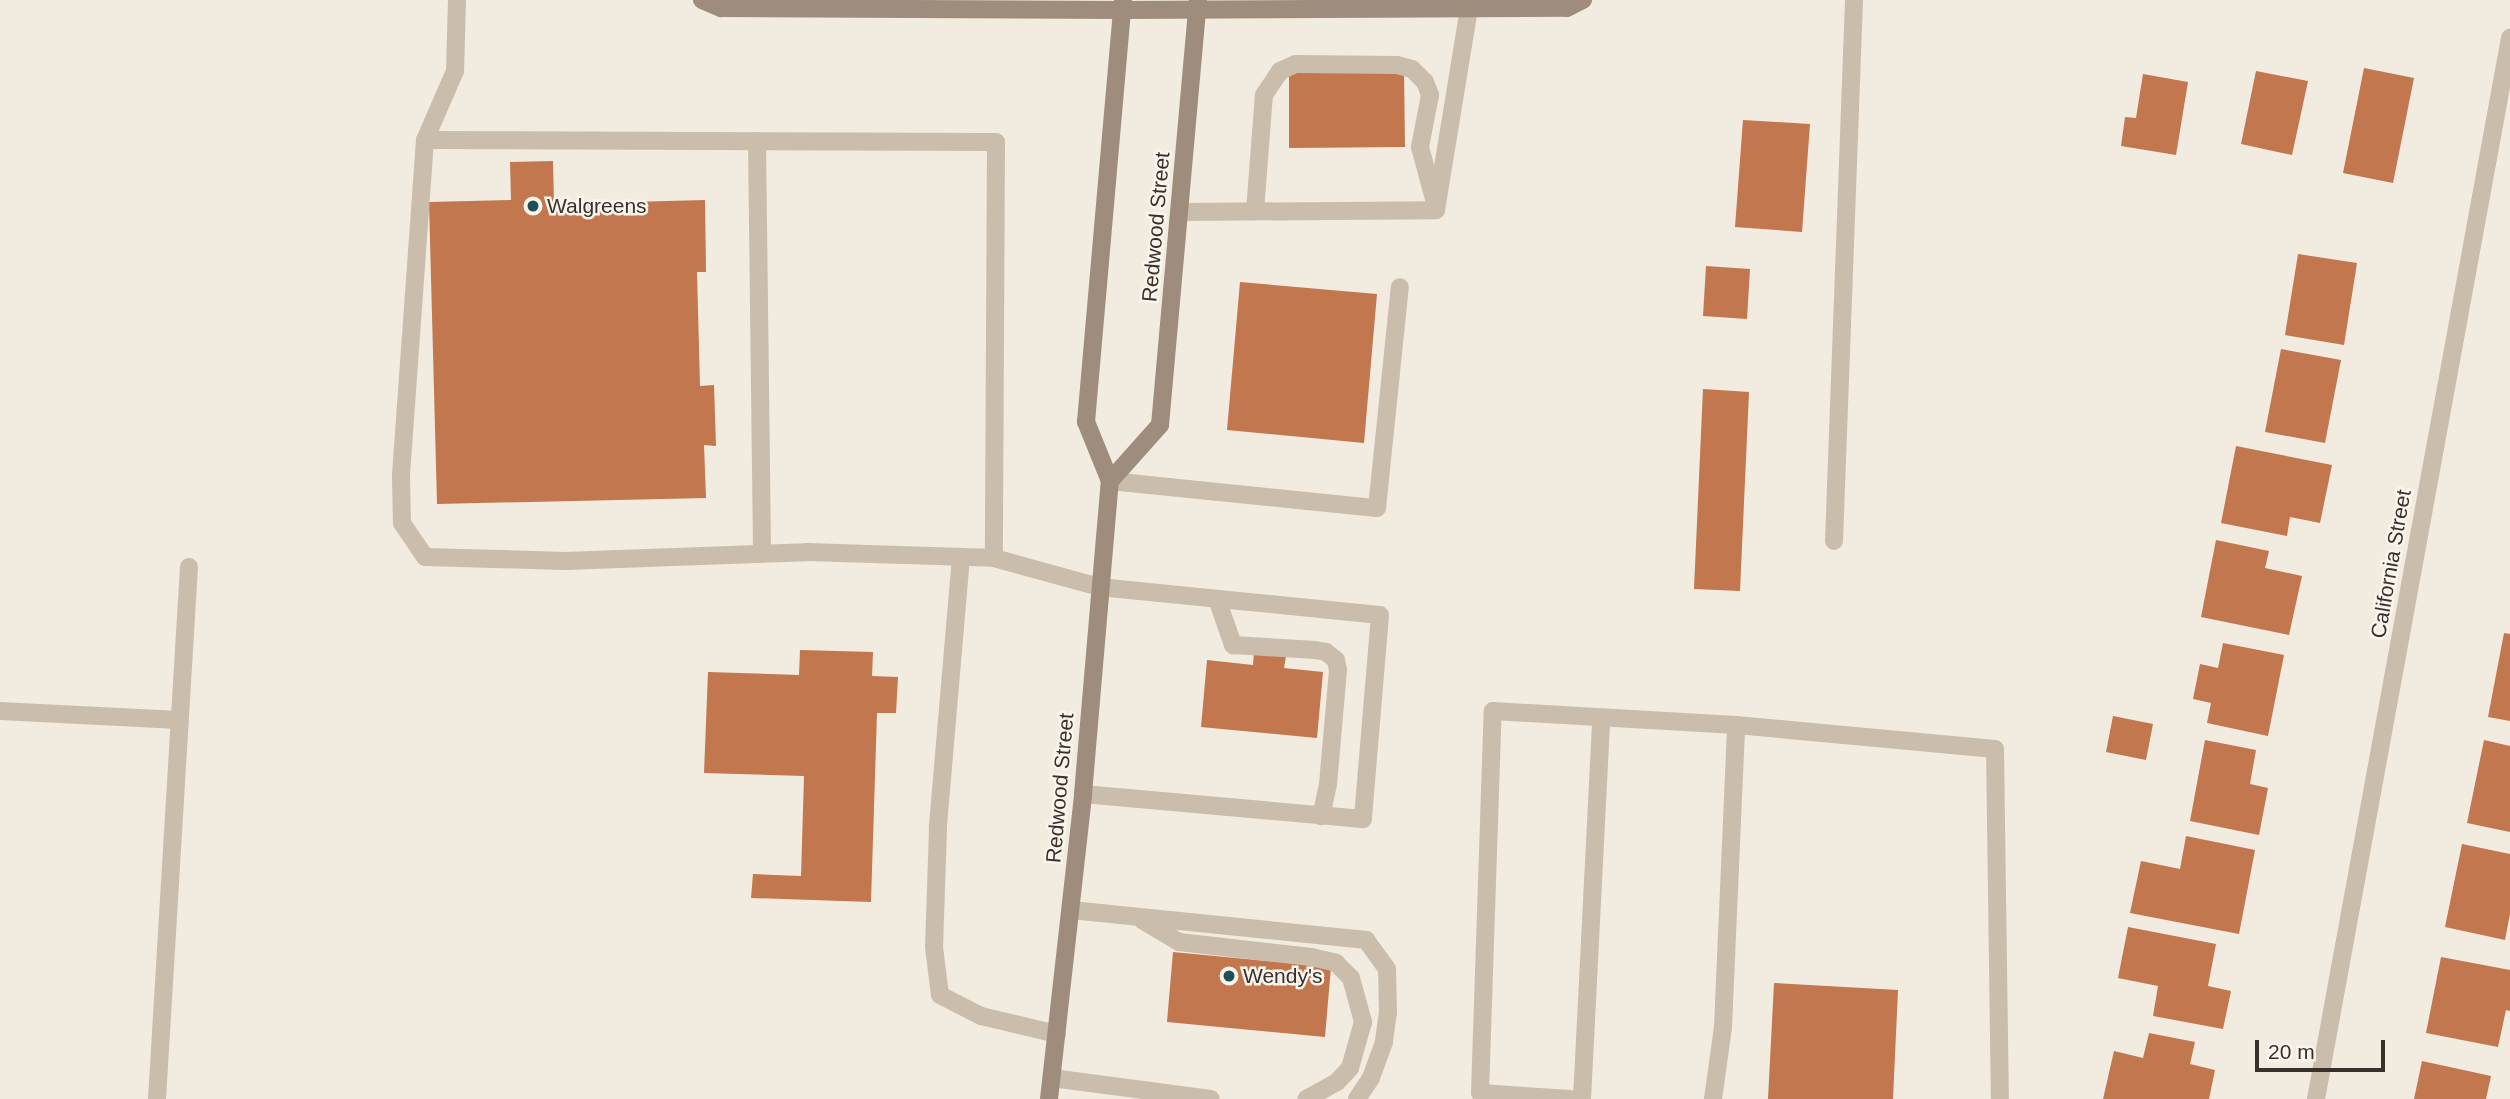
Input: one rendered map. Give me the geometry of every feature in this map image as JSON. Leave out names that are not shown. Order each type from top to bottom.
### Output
[{"type":"main road","points":[[702,0],[721,8],[1123,5],[1567,8],[1583,0]]},
{"type":"main road","name":"Redwood Street","points":[[1049,1099],[1083,794],[1110,481],[1086,422],[1123,5]]},
{"type":"main road","name":"Redwood Street","points":[[1110,481],[1160,425],[1198,5]]},
{"type":"street","points":[[457,0],[455,71],[425,140],[401,477],[402,523],[425,557],[565,561],[807,552],[994,558],[1099,587],[1380,615],[1363,820],[1083,794]]},
{"type":"street","points":[[1834,541],[1854,0]]},
{"type":"street","points":[[1436,210],[1469,8]]},
{"type":"street","name":"California Street","points":[[2316,1099],[2510,38]]},
{"type":"street","points":[[1255,211],[1264,95],[1280,71],[1296,64],[1397,65],[1412,68],[1424,82],[1430,95],[1420,147],[1436,210]]},
{"type":"street","points":[[425,140],[996,142],[994,558]]},
{"type":"street","points":[[757,141],[762,554]]},
{"type":"street","points":[[1181,212],[1436,210]]},
{"type":"street","points":[[1110,481],[1377,508],[1400,287]]},
{"type":"street","points":[[961,557],[938,828],[934,947],[940,995],[981,1016],[1057,1034]]},
{"type":"street","points":[[157,1099],[189,567]]},
{"type":"street","points":[[1217,599],[1233,645],[1315,650],[1326,652],[1336,660],[1339,670],[1321,816]]},
{"type":"street","points":[[0,711],[179,720]]},
{"type":"street","points":[[1570,1099],[1480,1093],[1493,711],[1736,724],[1995,749],[2000,1099]]},
{"type":"street","points":[[1582,1099],[1601,718]]},
{"type":"street","points":[[1713,1099],[1723,1027],[1736,724]]},
{"type":"street","points":[[1071,910],[1366,940],[1387,969],[1388,1012],[1371,1078],[1357,1099]]},
{"type":"street","points":[[1139,917],[1179,942],[1311,957],[1336,963],[1351,978],[1363,1022],[1350,1068],[1337,1082],[1306,1099]]},
{"type":"street","points":[[1052,1078],[1211,1099]]},
{"type":"building","points":[[2364,68],[2414,78],[2393,183],[2343,173]]},
{"type":"building","points":[[1404,69],[1405,147],[1289,148],[1289,70]]},
{"type":"building","points":[[2256,71],[2308,81],[2292,155],[2241,144]]},
{"type":"building","points":[[2143,74],[2188,82],[2176,155],[2121,146],[2125,117],[2136,118]]},
{"type":"building","points":[[1743,120],[1810,124],[1802,232],[1735,227]]},
{"type":"building","name":"Walgreens","points":[[553,161],[554,204],[705,200],[706,272],[697,272],[700,386],[714,385],[716,446],[704,445],[706,498],[437,504],[429,202],[511,200],[510,162]]},
{"type":"building","points":[[2298,254],[2357,263],[2344,345],[2285,335]]},
{"type":"building","points":[[1706,266],[1750,269],[1747,319],[1703,316]]},
{"type":"building","points":[[1240,282],[1377,294],[1364,443],[1227,430]]},
{"type":"building","points":[[2281,349],[2341,360],[2325,443],[2265,432]]},
{"type":"building","points":[[1703,389],[1749,392],[1740,591],[1694,589]]},
{"type":"building","points":[[2236,446],[2332,465],[2320,523],[2290,517],[2287,536],[2221,523]]},
{"type":"building","points":[[2216,540],[2269,551],[2265,568],[2302,576],[2289,635],[2201,617]]},
{"type":"building","points":[[2504,633],[2510,634],[2510,721],[2488,717]]},
{"type":"building","points":[[2223,643],[2284,655],[2268,736],[2207,723],[2211,703],[2193,699],[2200,664],[2218,668]]},
{"type":"building","points":[[800,650],[873,652],[872,676],[898,677],[896,713],[877,713],[871,902],[751,898],[753,874],[801,876],[804,776],[704,773],[708,672],[799,675]]},
{"type":"building","points":[[1254,652],[1286,656],[1284,668],[1323,672],[1317,738],[1201,727],[1207,660],[1253,665]]},
{"type":"building","points":[[2113,716],[2153,724],[2146,760],[2106,752]]},
{"type":"building","points":[[2205,740],[2256,750],[2250,784],[2268,788],[2259,835],[2190,821]]},
{"type":"building","points":[[2484,740],[2510,746],[2510,832],[2467,823]]},
{"type":"building","points":[[2186,836],[2255,850],[2239,934],[2130,913],[2141,861],[2180,869]]},
{"type":"building","points":[[2462,844],[2510,854],[2510,914],[2505,940],[2445,927]]},
{"type":"building","points":[[2128,927],[2216,944],[2208,986],[2231,991],[2223,1029],[2153,1016],[2158,986],[2118,978]]},
{"type":"building","points":[[1173,952],[1331,967],[1325,1037],[1167,1022]]},
{"type":"building","points":[[2441,957],[2510,970],[2510,1011],[2506,1010],[2498,1047],[2426,1033]]},
{"type":"building","points":[[1774,983],[1898,990],[1893,1099],[1768,1099]]},
{"type":"building","points":[[2149,1033],[2195,1042],[2190,1064],[2215,1070],[2209,1099],[2103,1099],[2114,1051],[2143,1058]]},
{"type":"building","points":[[2422,1061],[2491,1076],[2486,1099],[2414,1099]]},
{"type":"place","name":"Walgreens","points":[[533,206]]},
{"type":"place","name":"Wendy's","points":[[1229,976]]}]
